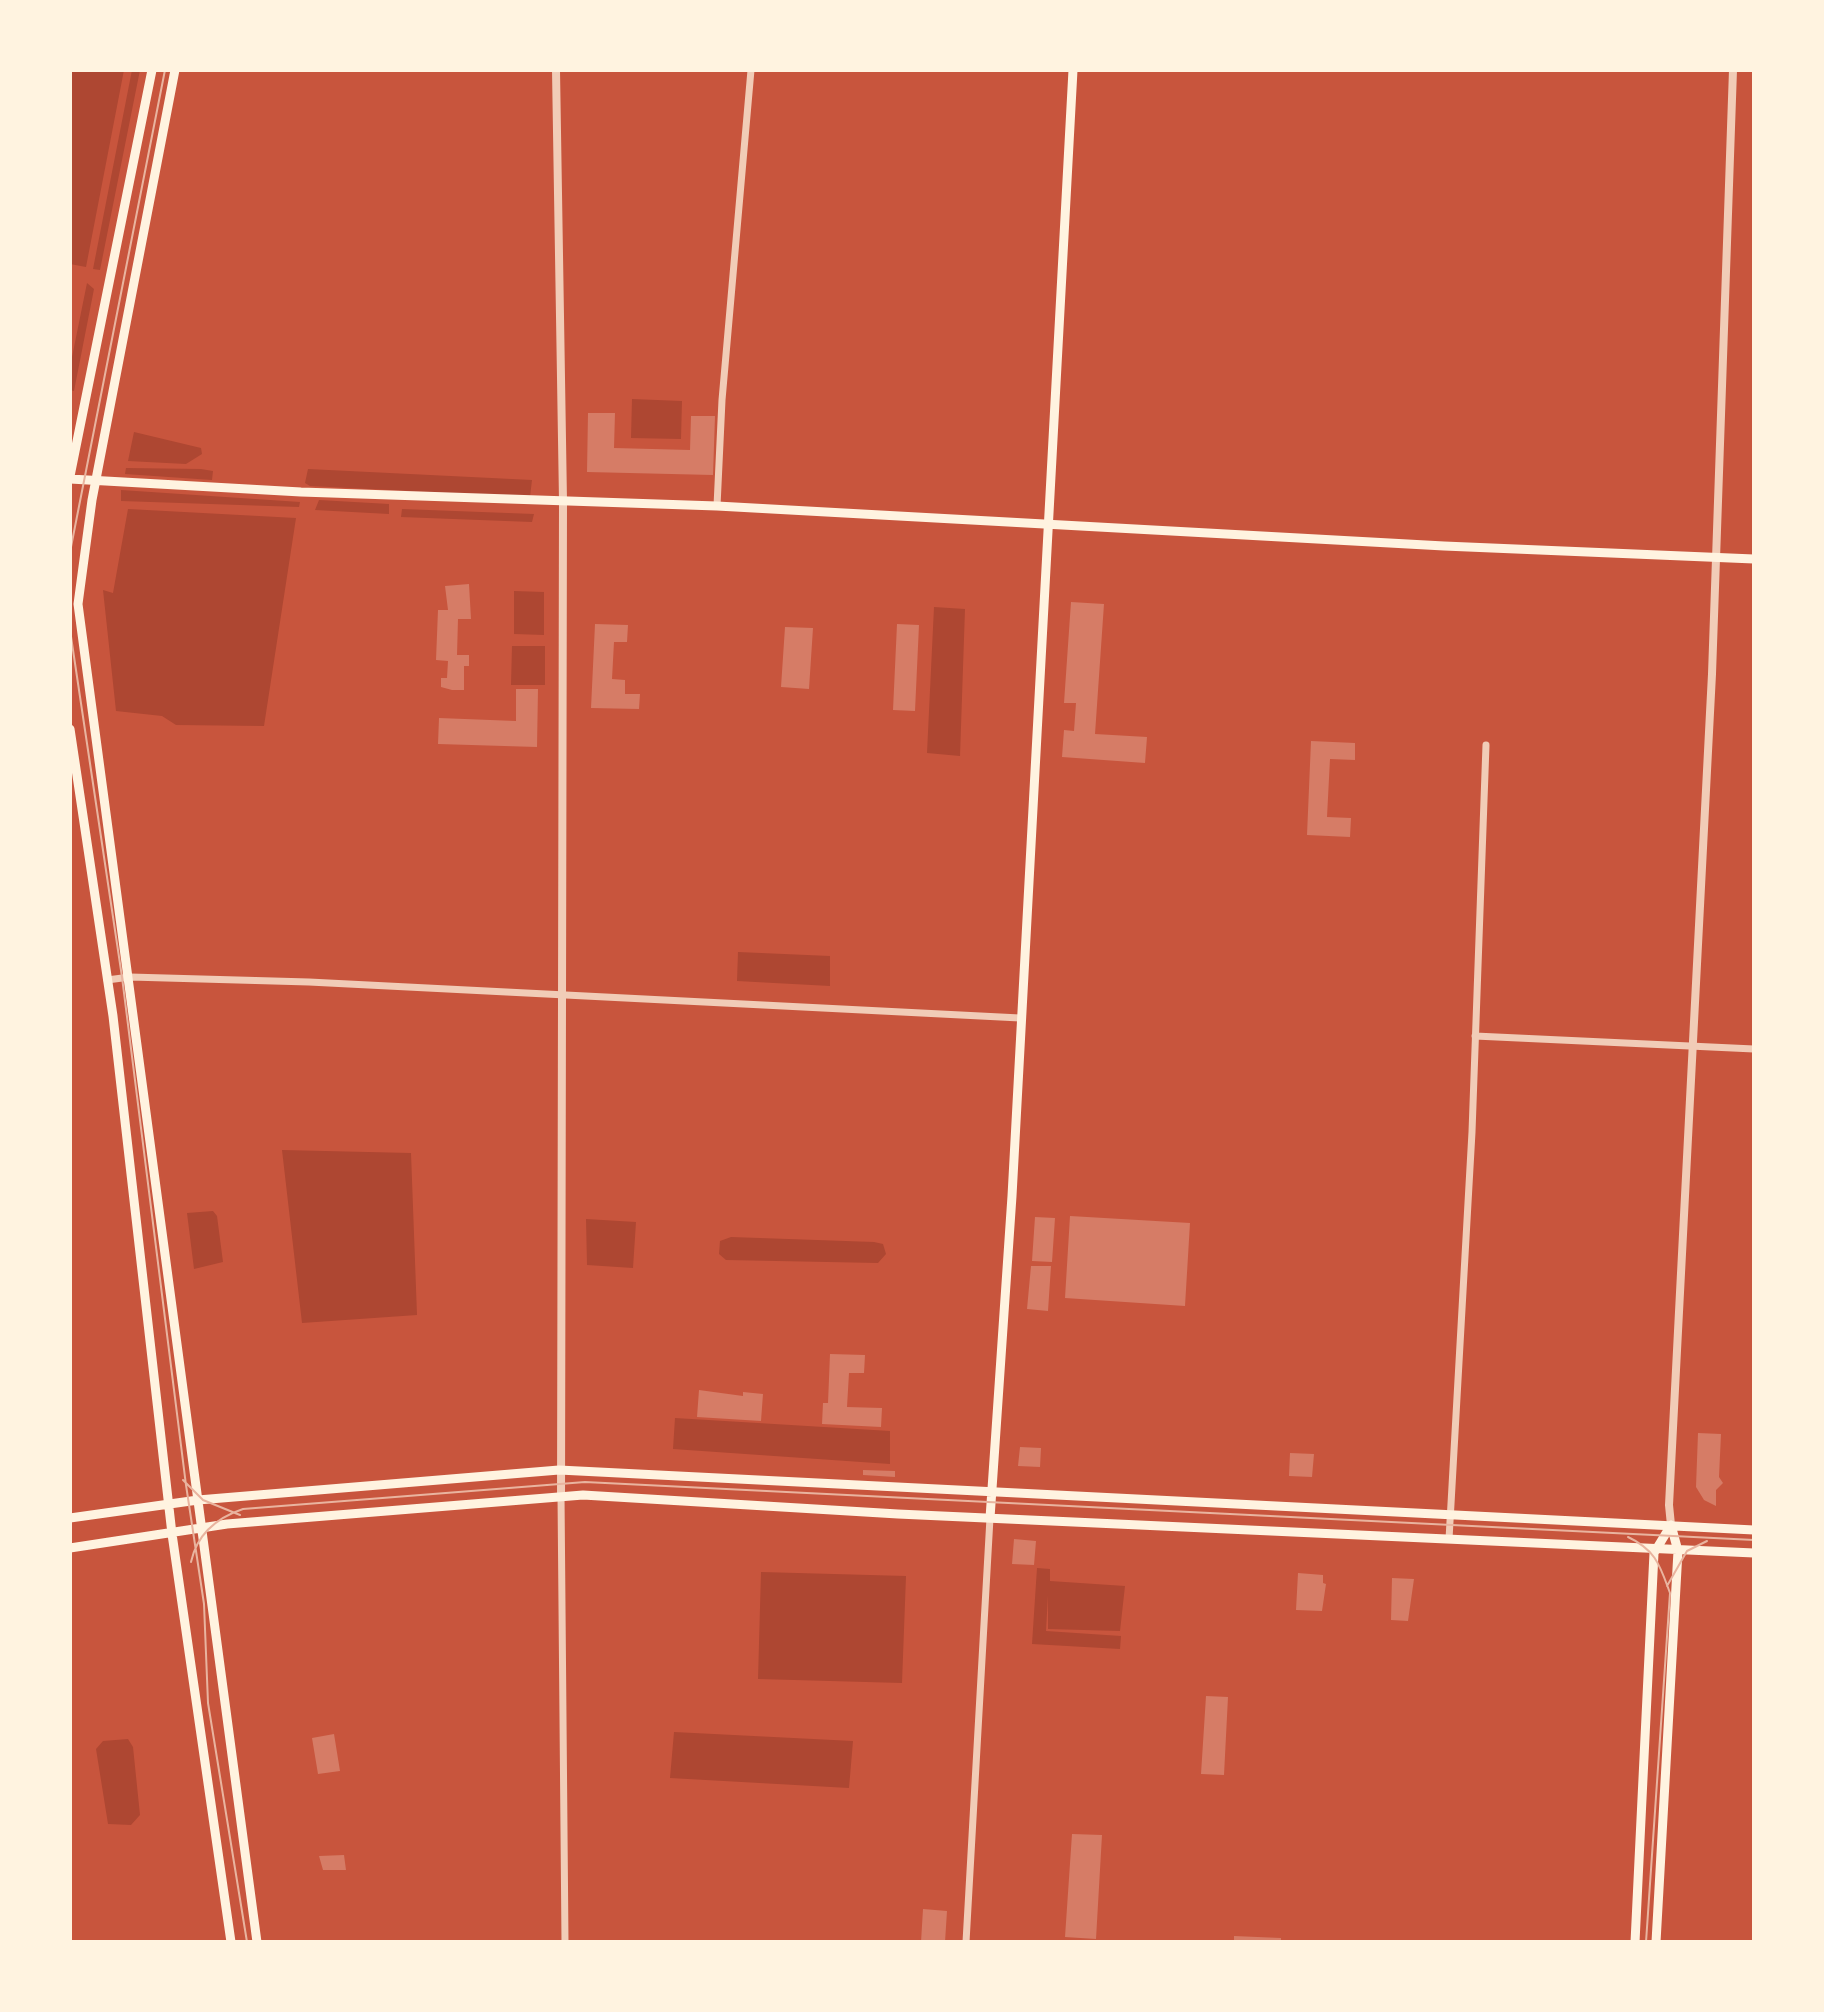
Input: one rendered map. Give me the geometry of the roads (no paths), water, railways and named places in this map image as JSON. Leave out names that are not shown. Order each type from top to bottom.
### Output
[{"type":"main road","points":[[152,70],[70,477],[96,482],[717,506],[1444,546],[1754,559]]},
{"type":"main road","points":[[175,70],[96,482],[78,604],[257,1942]]},
{"type":"main road","points":[[990,1518],[1073,70]]},
{"type":"main road","points":[[70,729],[107,980],[168,1505],[231,1942]]},
{"type":"main road","points":[[70,1518],[198,1500],[559,1470],[1754,1530]]},
{"type":"main road","points":[[70,1548],[202,1528],[561,1495],[1754,1553]]},
{"type":"main road","points":[[1635,1942],[1654,1549],[1671,1525]]},
{"type":"main road","points":[[1656,1942],[1678,1551],[1671,1525]]},
{"type":"street","points":[[556,70],[563,501],[559,1470],[565,1942]]},
{"type":"street","points":[[717,506],[722,400],[751,70]]},
{"type":"street","points":[[1671,1525],[1717,557],[1733,70]]},
{"type":"street","points":[[1449,1539],[1475,1036],[1486,745]]},
{"type":"street","points":[[107,980],[130,977],[563,994],[1020,1018]]},
{"type":"street","points":[[1475,1036],[1754,1049]]},
{"type":"street","points":[[966,1942],[990,1518]]},
{"type":"tram line","points":[[70,552],[165,70]]},
{"type":"tram line","points":[[70,630],[122,977],[186,1485],[204,1604],[208,1703],[247,1942]]},
{"type":"tram line","points":[[183,1480],[203,1500],[240,1515]]},
{"type":"tram line","points":[[191,1562],[198,1543],[209,1528],[243,1509],[585,1482],[1754,1540]]},
{"type":"tram line","points":[[1628,1537],[1651,1553],[1670,1593],[1646,1942]]},
{"type":"tram line","points":[[1667,1586],[1687,1551],[1707,1541]]}]
